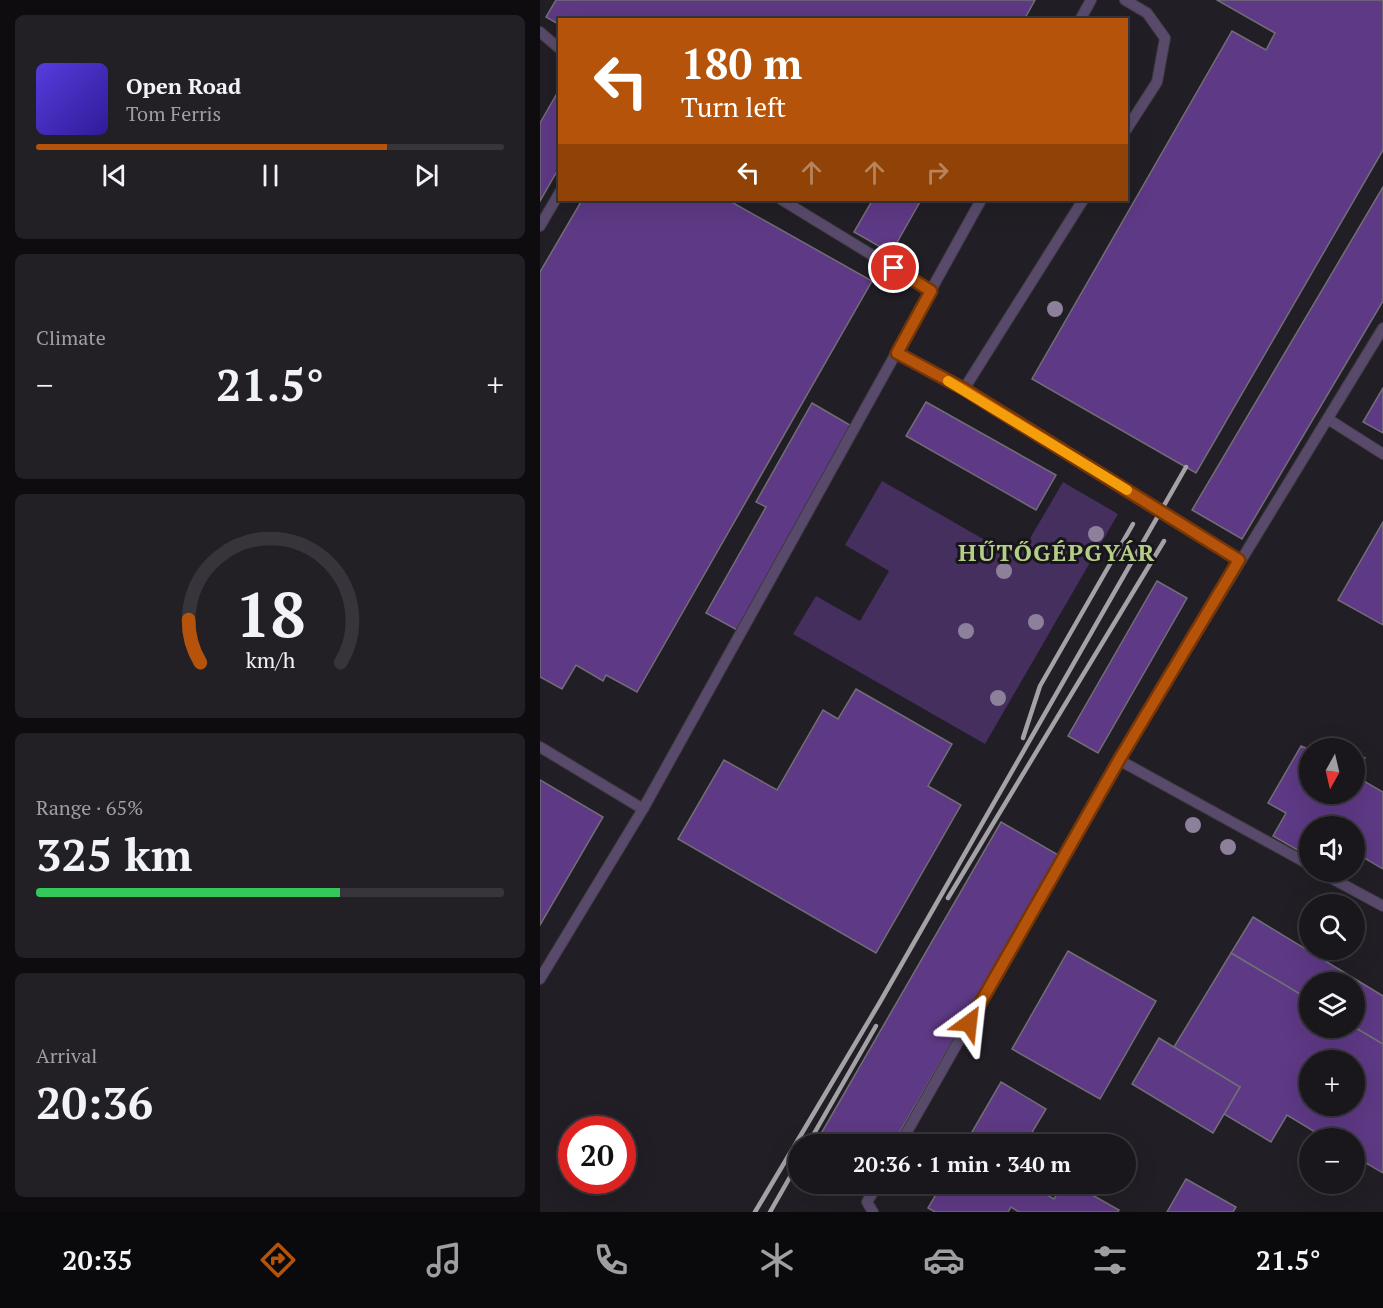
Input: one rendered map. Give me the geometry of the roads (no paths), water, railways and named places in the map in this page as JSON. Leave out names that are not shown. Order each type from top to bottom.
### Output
[{"type":"lane","points":[[1081,18],[1091,0]]},
{"type":"lane","points":[[1125,0],[1147,13],[1165,38],[1156,82],[1128,127]]},
{"type":"lane","points":[[540,33],[558,47]]},
{"type":"lane","points":[[540,226],[558,195]]},
{"type":"lane","points":[[784,201],[931,291]]},
{"type":"lane","points":[[540,979],[643,809],[980,201]]},
{"type":"lane","points":[[964,389],[1082,201]]},
{"type":"lane","points":[[906,1134],[1119,760],[1239,560],[1383,328]]},
{"type":"lane","points":[[897,353],[964,389],[1239,560]]},
{"type":"lane","points":[[1328,419],[1383,454]]},
{"type":"lane","points":[[540,747],[643,809]]},
{"type":"lane","points":[[1119,760],[1299,860]]},
{"type":"lane","points":[[1339,882],[1383,906]]},
{"type":"lane","points":[[872,1194],[867,1202],[873,1212]]},
{"type":"railway","points":[[755,1212],[880,1002],[1186,467]]},
{"type":"railway","points":[[1023,738],[1040,686],[1133,524]]},
{"type":"railway","points":[[948,898],[1164,541]]},
{"type":"railway","points":[[814,1134],[876,1026]]},
{"type":"railway","points":[[770,1212],[788,1180]]},
{"type":"district","name":"HŰTŐGÉPGYÁR","points":[[1057,553]]}]
